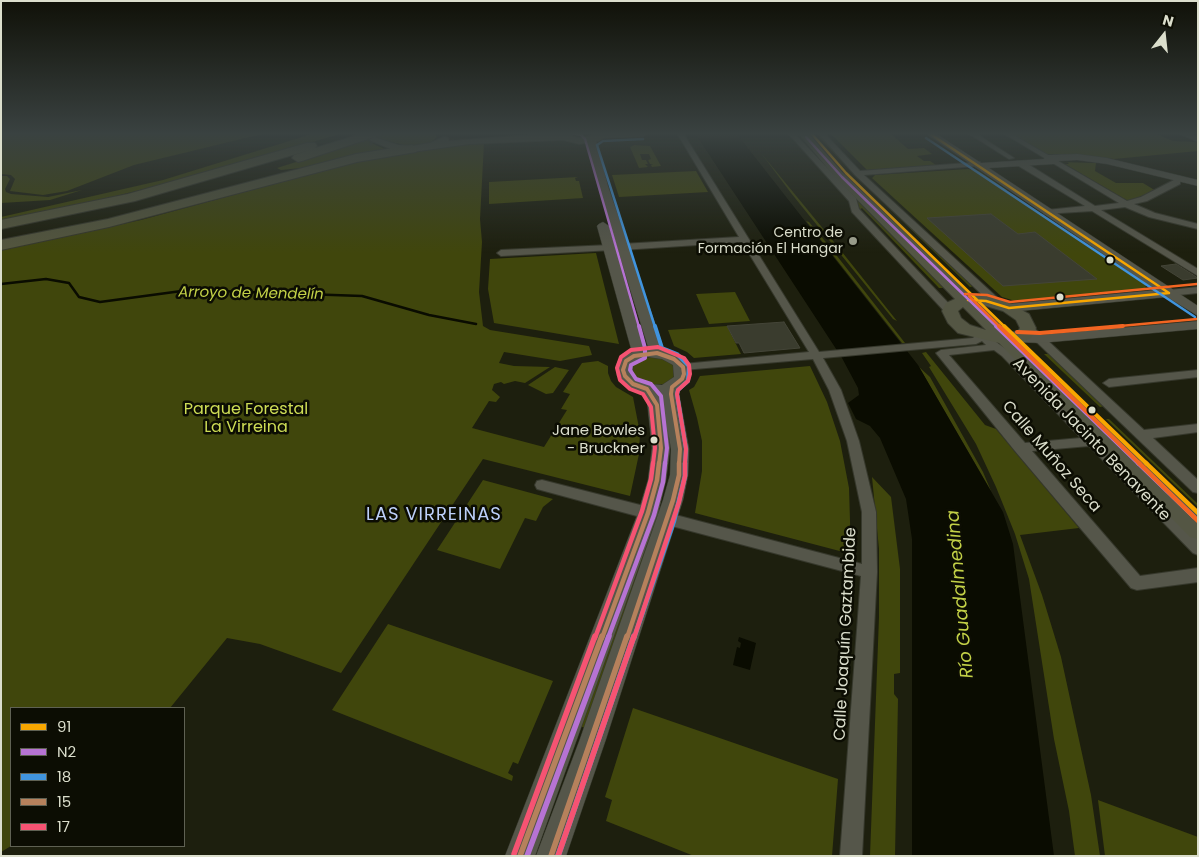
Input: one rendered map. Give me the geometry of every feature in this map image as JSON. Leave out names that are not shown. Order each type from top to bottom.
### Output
[{"type":"highway","points":[[1,214],[179,173]]},
{"type":"highway","points":[[1,225],[59,214],[220,173]]},
{"type":"highway","points":[[1,233],[130,205],[248,173]]},
{"type":"highway","points":[[1,245],[117,222],[300,173]]},
{"type":"main road","points":[[594,173],[616,247],[640,354]]},
{"type":"main road","name":"Avenida Jacinto Benavente","points":[[837,173],[971,300],[1017,338],[1198,513]]},
{"type":"main road","name":"Avenida Jacinto Benavente","points":[[846,173],[971,300]]},
{"type":"main road","points":[[988,173],[1169,293],[1197,322]]},
{"type":"main road","points":[[1155,173],[1198,183]]},
{"type":"main road","points":[[616,247],[657,353]]},
{"type":"main road","points":[[1169,293],[1003,305],[971,300],[957,302],[950,311],[954,320],[981,336],[1017,338],[1197,322]]},
{"type":"main road","points":[[1003,305],[1023,317],[1017,338]]},
{"type":"main road","name":"Avenida Jacinto Benavente","points":[[1017,338],[1198,530]]},
{"type":"main road","points":[[657,353],[674,359],[684,367],[682,379],[672,387],[648,389],[633,384],[625,376],[623,370],[626,361],[640,354],[657,353]]},
{"type":"main road","points":[[520,856],[658,516],[679,475],[680,449],[671,399],[672,387]]},
{"type":"main road","points":[[550,856],[593,739],[658,516],[657,480],[661,448],[657,406],[648,389]]},
{"type":"street","name":"Calle Joaquín Gaztambide","points":[[705,173],[821,355],[853,441],[869,512],[869,572],[851,856]]},
{"type":"street","points":[[827,173],[852,200],[855,210],[950,311]]},
{"type":"street","points":[[858,173],[1003,305]]},
{"type":"street","points":[[1036,173],[1198,273]]},
{"type":"street","points":[[1074,173],[1126,204],[1152,215],[1198,227]]},
{"type":"street","points":[[1047,212],[1126,204],[1160,192],[1177,182]]},
{"type":"street","points":[[501,254],[745,239]]},
{"type":"street","points":[[1169,293],[1198,290]]},
{"type":"street","points":[[684,367],[976,341],[981,336]]},
{"type":"street","name":"Calle Muñoz Seca","points":[[1017,338],[941,353],[1137,583],[1198,575]]},
{"type":"street","name":"Avenida Jacinto Benavente","points":[[1198,488],[1141,435],[1017,338],[1006,354],[1198,549]]},
{"type":"street","points":[[1109,383],[1198,373]]},
{"type":"street","points":[[1141,435],[1198,428]]},
{"type":"street","points":[[1020,448],[1092,441]]},
{"type":"street","points":[[542,485],[869,572]]},
{"type":"green space","points":[[113,173],[67,191],[43,195],[10,191],[15,179],[11,175],[1,174]]},
{"type":"green space","points":[[186,173],[208,173],[108,198],[1,221],[1,217],[163,180]]},
{"type":"green space","name":"Parque Forestal La Virreina","points":[[314,173],[482,173],[480,219],[482,242],[479,292],[483,326],[490,330],[589,346],[592,355],[560,361],[504,352],[499,363],[514,366],[550,367],[525,383],[515,381],[494,384],[492,390],[500,397],[496,402],[489,401],[472,428],[544,447],[567,410],[561,409],[570,394],[563,392],[582,363],[598,361],[608,366],[611,381],[616,387],[633,397],[640,433],[639,454],[630,496],[483,459],[341,673],[260,644],[227,638],[171,707],[10,707],[10,847],[1,852],[1,250],[141,220]]},
{"type":"green space","points":[[697,173],[708,192],[619,197],[612,175]]},
{"type":"green space","points":[[776,173],[897,321],[893,319]]},
{"type":"green space","points":[[827,173],[832,173],[944,288],[939,288],[862,208],[859,210]]},
{"type":"green space","points":[[853,173],[975,286],[970,287]]},
{"type":"green space","points":[[982,173],[1007,190],[1004,191],[1012,194],[1146,285],[1145,290],[1015,301],[1002,297],[872,178],[875,175]]},
{"type":"green space","points":[[1080,173],[1098,173],[1116,183],[1143,183],[1156,191],[1128,201]]},
{"type":"green space","points":[[1,176],[7,176],[10,179],[5,189],[6,192],[11,194],[48,197],[82,190],[50,200],[1,203]]},
{"type":"green space","points":[[578,177],[575,178],[576,181],[579,181],[583,198],[489,204],[489,182]]},
{"type":"green space","points":[[806,221],[809,222],[830,247],[905,343],[902,343]]},
{"type":"green space","points":[[596,253],[619,344],[494,323],[488,289],[490,259]]},
{"type":"green space","points":[[735,292],[750,321],[709,324],[696,294]]},
{"type":"green space","points":[[727,326],[741,354],[694,358],[687,352],[674,346],[668,330]]},
{"type":"green space","points":[[926,352],[985,425],[996,429],[1079,528],[1020,535],[1042,595],[1061,657],[1091,795],[1100,856],[1075,856],[1069,811],[1054,739],[1029,579],[1015,534],[976,444],[929,367],[931,366],[922,353]]},
{"type":"green space","points":[[1044,354],[1049,354],[1105,406],[1100,407]]},
{"type":"green space","points":[[655,357],[666,359],[674,365],[677,372],[673,379],[665,384],[653,385],[641,382],[633,376],[631,369],[635,362],[643,358]]},
{"type":"green space","points":[[810,366],[827,402],[840,441],[849,488],[851,554],[695,513],[702,471],[702,441],[689,390],[694,387],[700,376]]},
{"type":"green space","points":[[555,367],[569,370],[553,393],[546,394],[528,385]]},
{"type":"green space","points":[[919,367],[930,377],[983,472],[991,491]]},
{"type":"green space","points":[[1106,419],[1109,419],[1198,504],[1198,507]]},
{"type":"green space","points":[[872,477],[891,497],[900,569],[900,673],[894,674],[894,694],[898,699],[895,856],[870,856],[879,617],[879,549]]},
{"type":"green space","points":[[483,480],[553,499],[543,507],[536,521],[525,518],[500,569],[437,550]]},
{"type":"green space","points":[[647,537],[654,539],[585,728],[577,725]]},
{"type":"green space","points":[[388,624],[553,681],[518,764],[513,762],[508,773],[513,776],[512,781],[332,710]]},
{"type":"green space","points":[[633,708],[838,779],[832,856],[694,856],[606,821],[612,800],[605,797]]},
{"type":"green space","points":[[1098,800],[1198,837],[1198,856],[1105,856]]},
{"type":"water","name":"Río Guadalmedina","points":[[721,173],[767,173],[918,365],[1003,512],[1013,544],[1054,856],[912,856],[912,539],[906,499],[880,438],[870,426],[856,419],[848,403],[859,395],[858,388],[842,358]]},
{"type":"water","points":[[739,637],[756,643],[750,670],[733,665],[737,647],[740,648]]},
{"type":"building","points":[[991,214],[1018,234],[1035,232],[1097,279],[1003,286],[927,218]]},
{"type":"building","points":[[1176,264],[1198,278],[1183,280],[1161,266]]},
{"type":"building","points":[[784,322],[800,348],[744,353],[727,326]]},
{"type":"waterway","name":"Arroyo de Mendelín","points":[[1,284],[46,279],[69,283],[79,297],[100,302],[189,290],[362,296],[429,315],[476,324]]},
{"type":"transit line","name":"N2","points":[[527,856],[654,515],[663,482],[667,448],[661,396],[651,384],[636,379],[630,370],[631,365],[645,358],[645,348],[595,173]]},
{"type":"transit line","name":"18","points":[[558,856],[674,521],[685,476],[686,449],[677,394],[678,390],[688,381],[689,366],[677,354],[662,348],[606,173]]},
{"type":"transit line","name":"N2","points":[[838,173],[1194,517]]},
{"type":"transit line","name":"91","points":[[846,173],[1198,513]]},
{"type":"transit line","name":"18","points":[[979,173],[1195,317]]},
{"type":"transit line","name":"91","points":[[989,173],[1169,293]]},
{"type":"transit line","points":[[965,294],[987,295],[1010,302],[1197,284]]},
{"type":"transit line","name":"91","points":[[968,300],[986,301],[1009,308],[1169,293]]},
{"type":"transit line","points":[[969,296],[1198,521]]},
{"type":"transit line","points":[[1017,332],[1040,333],[1197,319]]},
{"type":"transit line","name":"17","points":[[514,854],[642,511],[651,479],[655,448],[651,407],[643,394],[630,389],[620,380],[617,368],[621,357],[631,350],[658,347],[684,358],[689,365],[690,374],[688,381],[678,390],[677,394],[686,449],[685,476],[679,502],[599,741],[558,856]]},
{"type":"transit line","name":"15","points":[[520,856],[648,513],[657,480],[661,448],[657,405],[647,389],[633,384],[625,376],[623,370],[626,361],[634,356],[657,353],[674,359],[683,367],[684,374],[682,379],[672,387],[671,394],[680,449],[679,475],[673,500],[593,739],[551,856]]},
{"type":"place","name":"Centro de Formación El Hangar","points":[[853,241]]},
{"type":"place","name":"Jane Bowles - Bruckner","points":[[654,440]]},
{"type":"district","name":"LAS VIRREINAS","points":[[434,515]]}]
